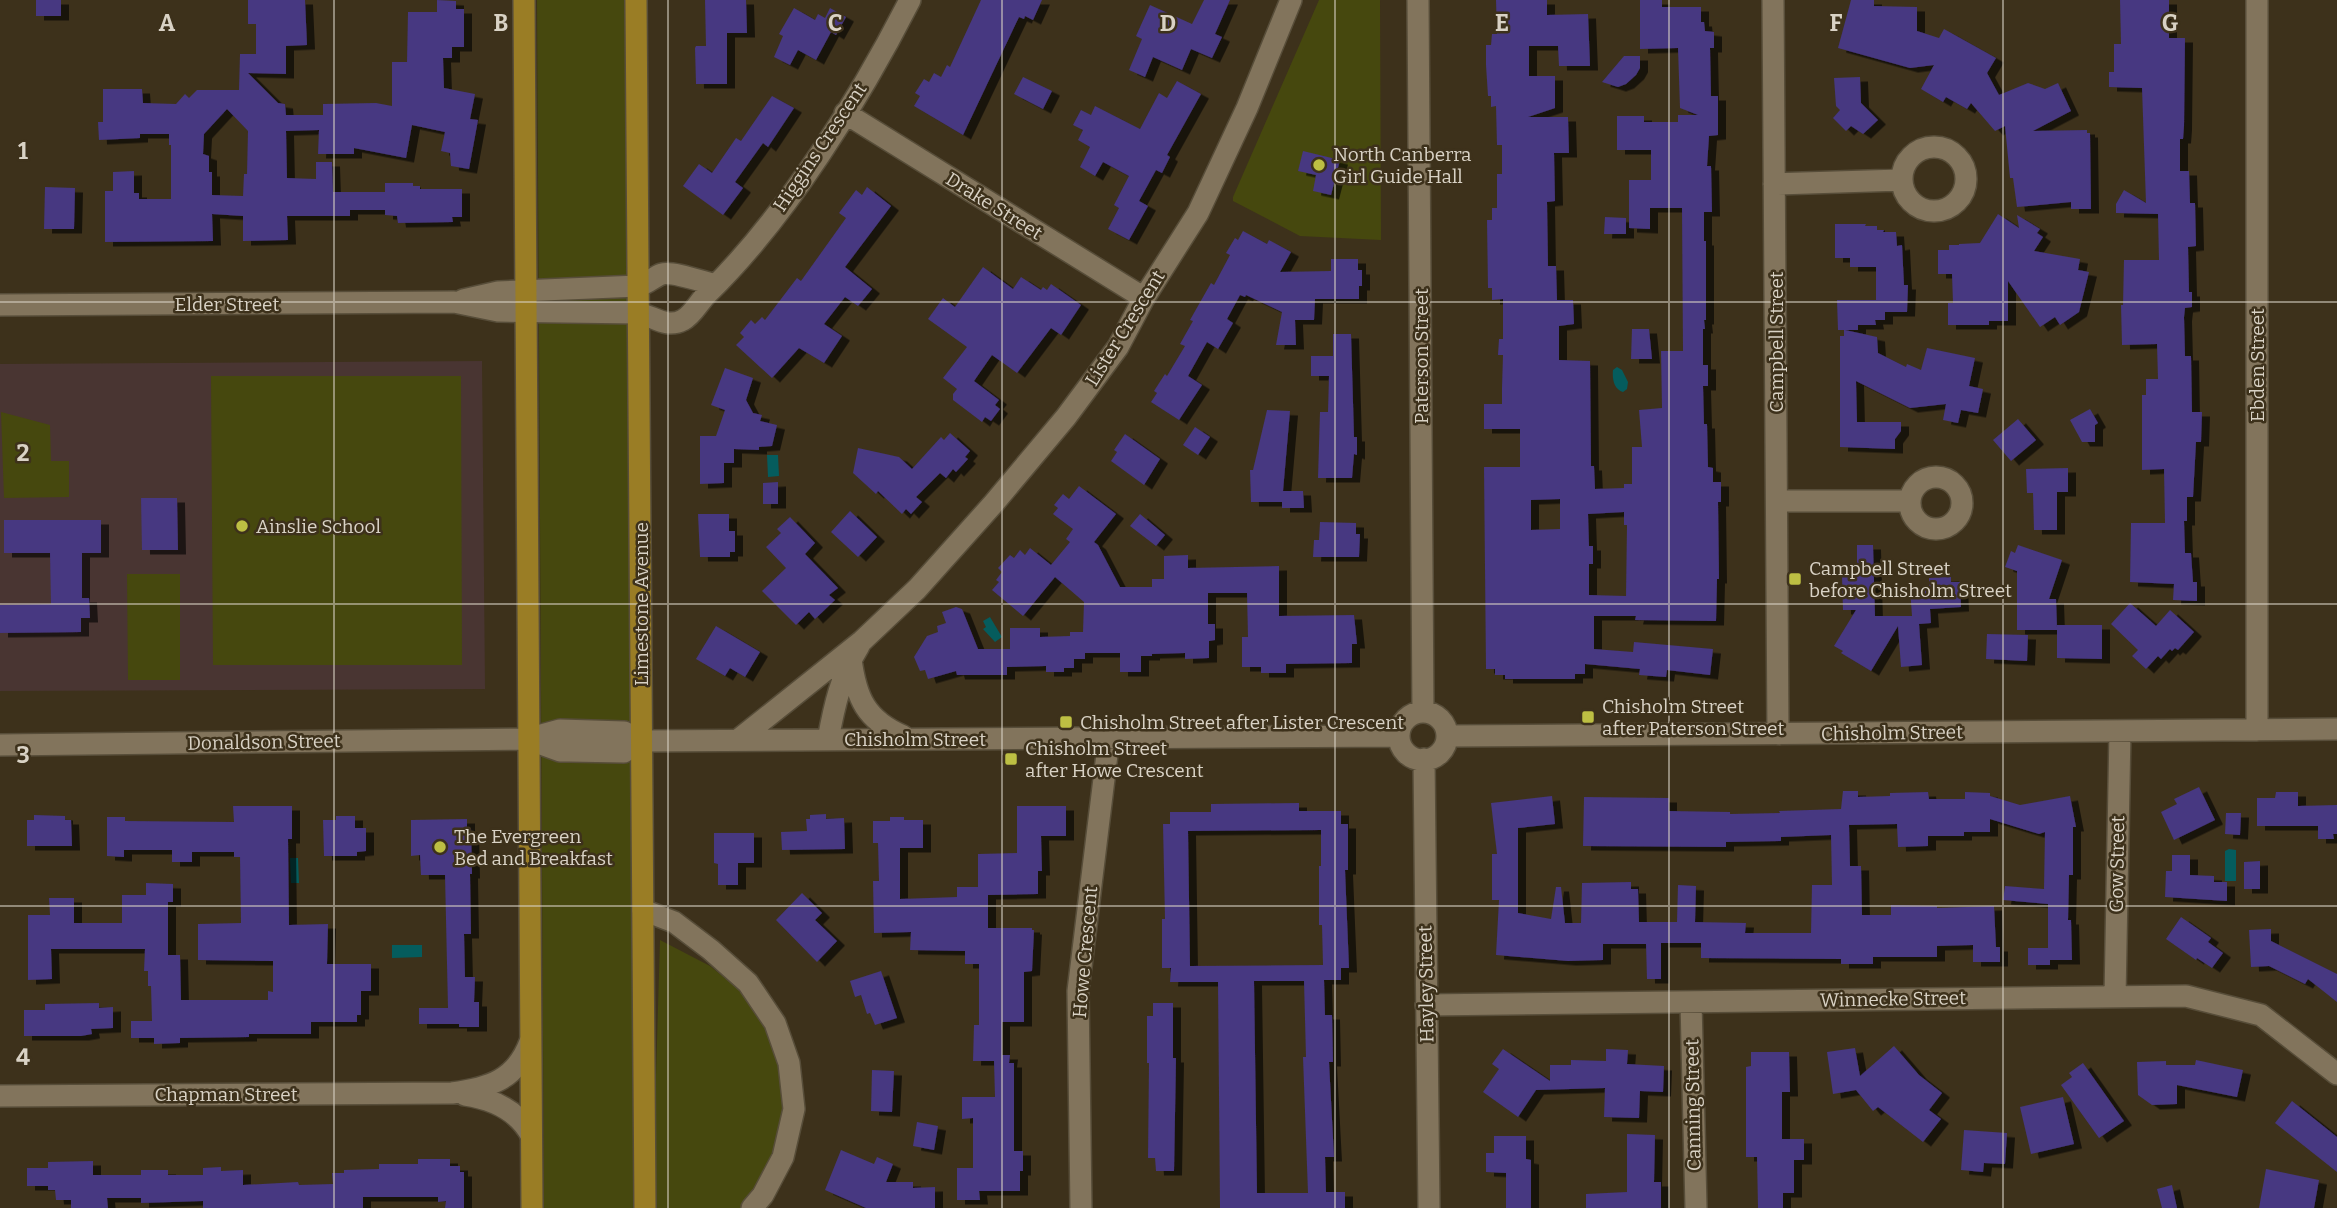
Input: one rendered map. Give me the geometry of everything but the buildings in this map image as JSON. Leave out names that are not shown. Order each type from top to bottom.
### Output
[{"type":"main road","points":[[524,0],[532,1208]]},
{"type":"main road","name":"Limestone Avenue","points":[[636,0],[645,1208]]},
{"type":"street","name":"Higgins Crescent","points":[[638,313],[666,324],[682,321],[716,285],[817,158],[910,0]]},
{"type":"street","name":"Lister Crescent","points":[[738,740],[857,650],[917,589],[1066,417],[1118,347],[1144,298],[1198,213],[1247,108],[1292,0]]},
{"type":"street","name":"Paterson Street","points":[[1419,0],[1423,712]]},
{"type":"street","name":"Campbell Street","points":[[1773,0],[1778,734]]},
{"type":"street","name":"Ebden Street","points":[[2257,0],[2257,730]]},
{"type":"street","name":"Drake Street","points":[[845,113],[1144,298]]},
{"type":"street","points":[[1774,184],[1901,180]]},
{"type":"street","points":[[638,286],[648,284],[658,275],[669,272],[716,285]]},
{"type":"street","name":"Elder Street","points":[[0,305],[454,302],[498,311],[525,301],[638,286]]},
{"type":"street","name":"Elder Street","points":[[525,301],[638,313]]},
{"type":"street","points":[[1777,501],[1910,501]]},
{"type":"street","points":[[857,650],[853,677],[867,711],[884,728],[908,738]]},
{"type":"street","name":"Lister Crescent","points":[[828,740],[836,696],[857,650]]},
{"type":"street","points":[[1423,712],[1430,713],[1442,722],[1447,736],[1443,750],[1423,760],[1409,755],[1399,736],[1400,729],[1409,716],[1423,712]]},
{"type":"street","name":"Chisholm Street","points":[[1447,736],[2337,729]]},
{"type":"street","name":"Gow Street","points":[[2115,997],[2120,731]]},
{"type":"street","name":"Chisholm Street","points":[[527,739],[560,751],[625,751],[642,741],[1399,736]]},
{"type":"street","name":"Howe Crescent","points":[[1081,1208],[1078,990],[1109,738]]},
{"type":"street","name":"Donaldson Street","points":[[0,745],[527,739]]},
{"type":"street","name":"Hayley Street","points":[[1423,760],[1429,1208]]},
{"type":"street","points":[[643,910],[674,922],[711,950],[748,983],[775,1023],[789,1063],[794,1109],[783,1157],[763,1195],[752,1208]]},
{"type":"street","name":"Winnecke Street","points":[[1426,1005],[2186,996],[2261,1015],[2337,1074]]},
{"type":"street","name":"Canning Street","points":[[1691,1002],[1696,1208]]},
{"type":"street","name":"Chapman Street","points":[[0,1096],[452,1093],[482,1089],[499,1080],[515,1069],[530,1042]]},
{"type":"street","name":"Chapman Street","points":[[452,1093],[499,1104],[520,1119],[531,1135]]},
{"type":"shaded area","points":[[537,0],[627,0],[635,1208],[544,1208]]},
{"type":"shaded area","points":[[1319,0],[1380,0],[1381,240],[1300,236],[1233,201]]},
{"type":"shaded area","name":"Ainslie School","points":[[482,361],[485,689],[0,691],[0,364]]},
{"type":"shaded area","points":[[211,376],[461,376],[462,665],[213,665]]},
{"type":"shaded area","points":[[1,412],[50,425],[51,461],[69,461],[69,497],[4,498]]},
{"type":"shaded area","points":[[127,574],[180,574],[180,680],[128,680]]},
{"type":"shaded area","points":[[660,940],[710,966],[742,992],[768,1024],[790,1107],[776,1157],[753,1197],[740,1208],[656,1208],[655,1110]]},
{"type":"water","points":[[1617,367],[1622,370],[1628,382],[1627,389],[1623,392],[1617,389],[1613,380],[1613,370]]},
{"type":"water","points":[[767,455],[778,455],[779,476],[768,477]]},
{"type":"water","points":[[990,617],[1002,637],[995,642],[983,629],[986,627],[983,621]]},
{"type":"water","points":[[2236,850],[2236,881],[2225,881],[2225,851]]},
{"type":"water","points":[[290,858],[298,858],[299,883],[291,883]]},
{"type":"water","points":[[392,945],[422,945],[422,957],[392,958]]},
{"type":"place","name":"North Canberra Girl Guide Hall","points":[[1319,165]]},
{"type":"place","name":"Ainslie School","points":[[242,526]]},
{"type":"place","name":"Campbell Street before Chisholm Street","points":[[1795,579]]},
{"type":"place","name":"Chisholm Street after Paterson Street","points":[[1588,717]]},
{"type":"place","name":"Chisholm Street after Lister Crescent","points":[[1066,722]]},
{"type":"place","name":"Chisholm Street after Howe Crescent","points":[[1011,759]]},
{"type":"place","name":"The Evergreen Bed and Breakfast","points":[[440,847]]}]
